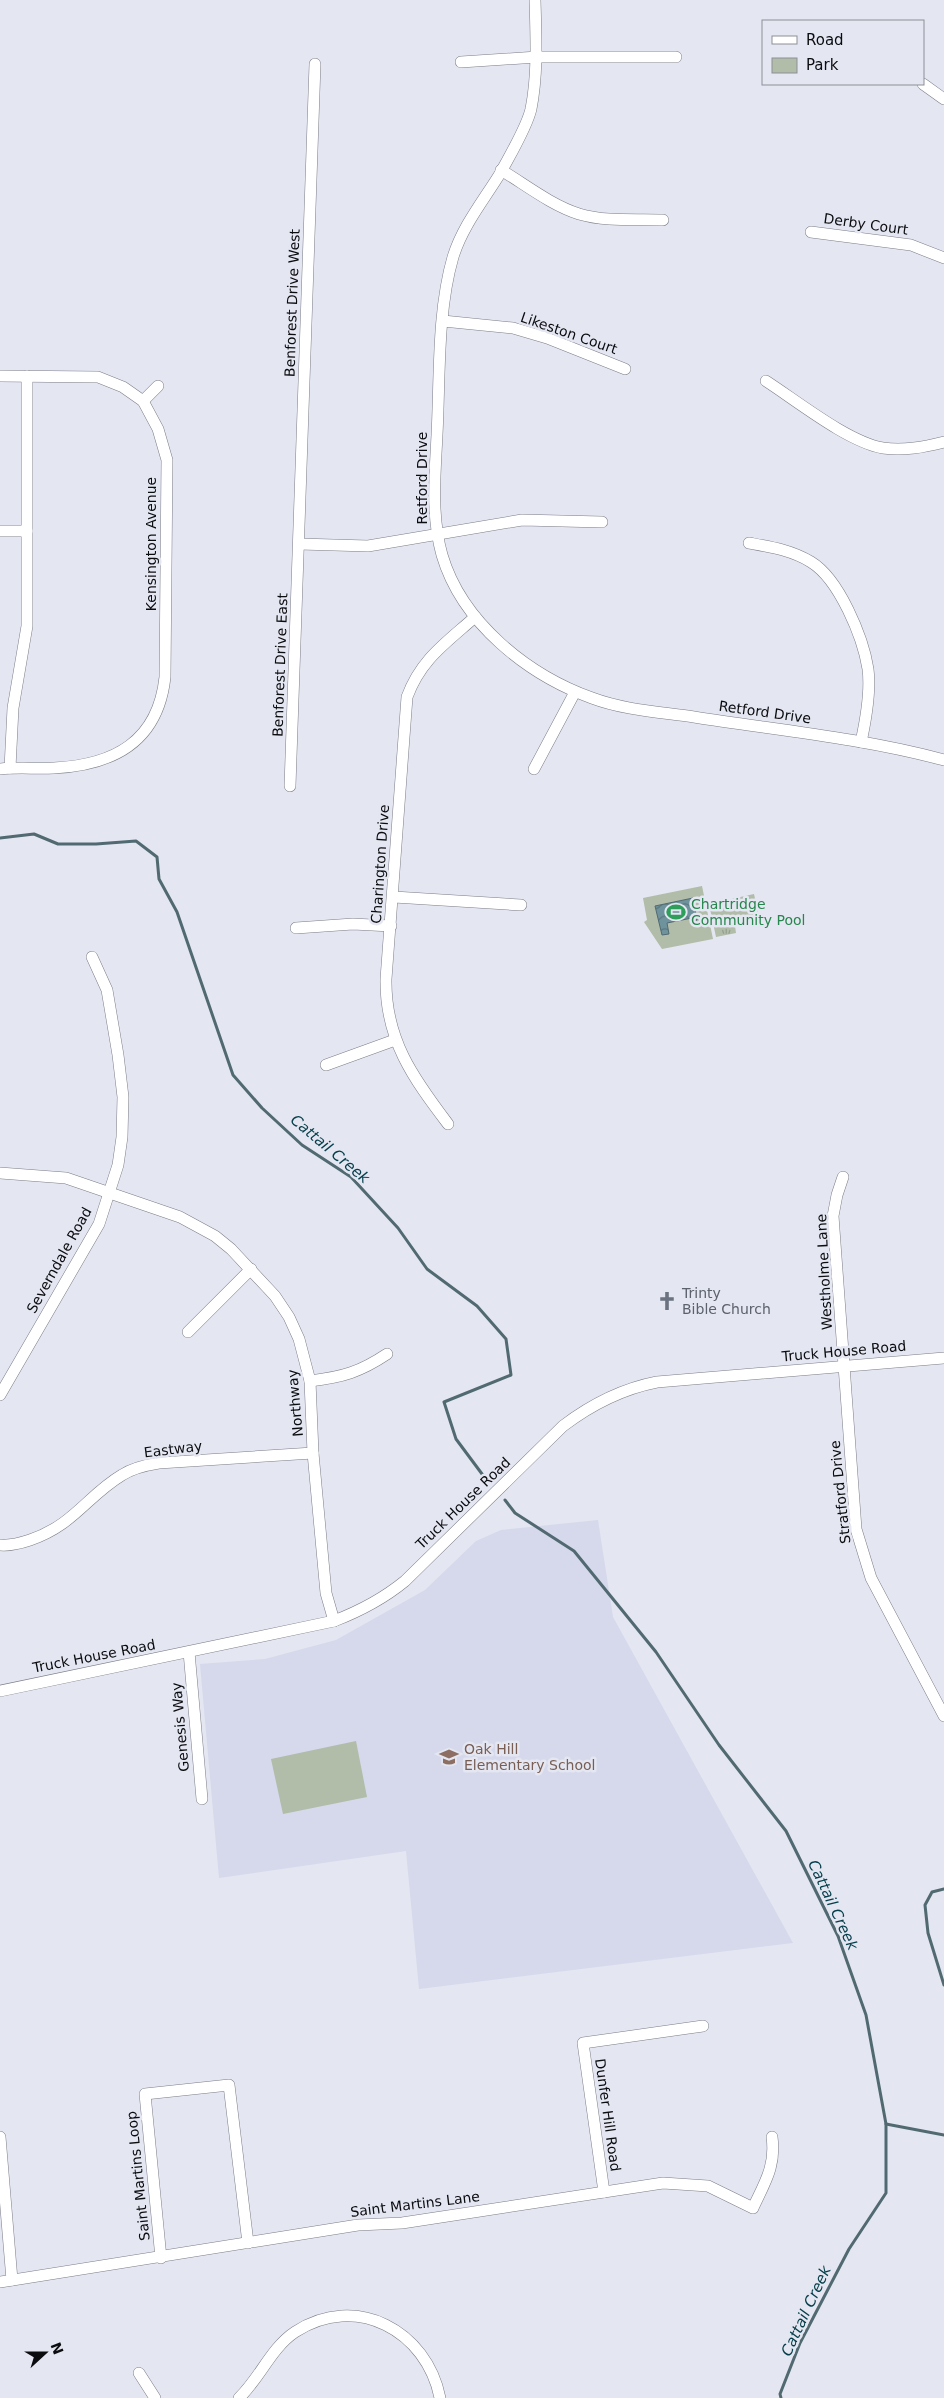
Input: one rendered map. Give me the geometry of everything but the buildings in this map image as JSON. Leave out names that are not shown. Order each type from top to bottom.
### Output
[{"type":"street","name":"Retford Drive","points":[[535,0],[537,57],[530,112],[501,170],[462,234],[447,284],[443,321],[434,499],[438,535],[450,576],[475,617],[508,650],[575,692],[595,700],[637,709],[862,742],[944,760]]},
{"type":"street","points":[[461,62],[537,57],[676,58]]},
{"type":"street","name":"Benforest Drive West","points":[[300,544],[315,64]]},
{"type":"street","points":[[924,85],[944,99]]},
{"type":"street","points":[[501,170],[560,206],[579,214],[603,218],[663,220]]},
{"type":"street","name":"Derby Court","points":[[811,232],[911,245],[944,258]]},
{"type":"street","name":"Likeston Court","points":[[443,321],[512,328],[546,338],[625,369]]},
{"type":"street","points":[[0,376],[27,376],[27,626],[5,769]]},
{"type":"street","name":"Kensington Avenue","points":[[5,769],[87,765],[112,758],[129,748],[142,736],[156,712],[164,692],[167,460],[158,429],[143,401],[123,387],[98,377],[27,376]]},
{"type":"street","points":[[766,381],[867,444],[908,449],[944,442]]},
{"type":"street","points":[[143,401],[158,386]]},
{"type":"street","points":[[300,544],[368,546],[522,520],[602,522]]},
{"type":"street","points":[[0,531],[27,531]]},
{"type":"street","points":[[749,543],[778,548],[795,554],[821,570],[837,589],[864,652],[868,670],[868,690],[862,742]]},
{"type":"street","name":"Benforest Drive East","points":[[290,786],[300,544]]},
{"type":"street","name":"Charington Drive","points":[[448,1124],[416,1079],[395,1040],[385,998],[394,897],[407,697],[413,682],[426,661],[475,617]]},
{"type":"street","points":[[534,769],[575,692]]},
{"type":"street","points":[[394,897],[521,905]]},
{"type":"street","points":[[296,928],[353,924],[391,926]]},
{"type":"street","name":"Severndale Road","points":[[0,1395],[99,1224],[110,1192],[122,1137],[123,1097],[118,1055],[107,990],[92,957]]},
{"type":"street","points":[[326,1065],[395,1040]]},
{"type":"street","name":"Northway","points":[[0,1173],[66,1178],[180,1217],[198,1226],[231,1249],[251,1269],[289,1317],[299,1340],[310,1381],[313,1453],[326,1593],[334,1622]]},
{"type":"street","name":"Westholme Lane","points":[[843,1177],[833,1216],[845,1365]]},
{"type":"street","points":[[188,1332],[251,1269]]},
{"type":"street","points":[[310,1381],[340,1378],[355,1373],[387,1354]]},
{"type":"street","name":"Truck House Road","points":[[0,1691],[334,1622],[384,1598],[405,1581],[563,1426],[579,1414],[611,1396],[637,1386],[657,1382],[944,1358]]},
{"type":"street","name":"Stratford Drive","points":[[845,1365],[856,1530],[862,1554],[871,1578],[944,1716]]},
{"type":"street","name":"Eastway","points":[[0,1544],[14,1544],[47,1534],[64,1524],[118,1478],[136,1468],[159,1463],[313,1453]]},
{"type":"street","name":"Genesis Way","points":[[188,1652],[202,1799]]},
{"type":"street","name":"Dunfer Hill Road","points":[[604,2192],[583,2043],[703,2026]]},
{"type":"street","name":"Saint Martins Loop","points":[[162,2258],[145,2094],[229,2085],[248,2243]]},
{"type":"street","name":"Saint Martins Lane","points":[[0,2282],[162,2258],[358,2225],[402,2223],[663,2183],[696,2184],[719,2190],[753,2208],[772,2168],[774,2154],[772,2136]]},
{"type":"street","points":[[0,2137],[12,2280]]},
{"type":"street","points":[[238,2398],[283,2341],[306,2325],[319,2320],[337,2317],[361,2317],[399,2331],[418,2348],[429,2364],[437,2381],[440,2398]]},
{"type":"street","points":[[139,2373],[155,2398]]},
{"type":"shaded area","name":"Oak Hill Elementary School","points":[[598,1520],[613,1617],[793,1943],[419,1989],[406,1851],[219,1878],[200,1664],[265,1659],[336,1640],[425,1590],[476,1541],[501,1530]]},
{"type":"green space","points":[[702,886],[713,939],[662,949],[644,922],[647,920],[643,898]]},
{"type":"green space","points":[[754,894],[760,921],[735,926],[736,933],[716,937],[709,904]]},
{"type":"green space","points":[[356,1741],[367,1797],[283,1814],[271,1759]]},
{"type":"water","name":"Chartridge Community Pool","points":[[693,898],[697,920],[693,921],[692,918],[667,923],[669,934],[662,935],[655,906]]},
{"type":"waterway","name":"Cattail Creek","points":[[0,838],[34,834],[58,844],[136,841],[157,857],[159,879],[177,912],[233,1075],[262,1108],[302,1145],[351,1177],[398,1228],[427,1269],[477,1306],[506,1339],[511,1375],[444,1402],[456,1439],[488,1482]]},
{"type":"waterway","name":"Cattail Creek","points":[[505,1500],[515,1513],[574,1551],[656,1652],[719,1745],[786,1831],[838,1936],[866,2015],[886,2124],[886,2193],[849,2249],[800,2343],[780,2394],[781,2398]]},
{"type":"waterway","points":[[944,1889],[932,1892],[925,1905],[928,1933],[944,1985]]},
{"type":"waterway","points":[[886,2124],[944,2135]]},
{"type":"place","name":"Chartridge Community Pool","points":[[676,912]]},
{"type":"place","name":"Trinty Bible Church","points":[[667,1301]]},
{"type":"place","name":"Oak Hill Elementary School","points":[[449,1757]]}]
